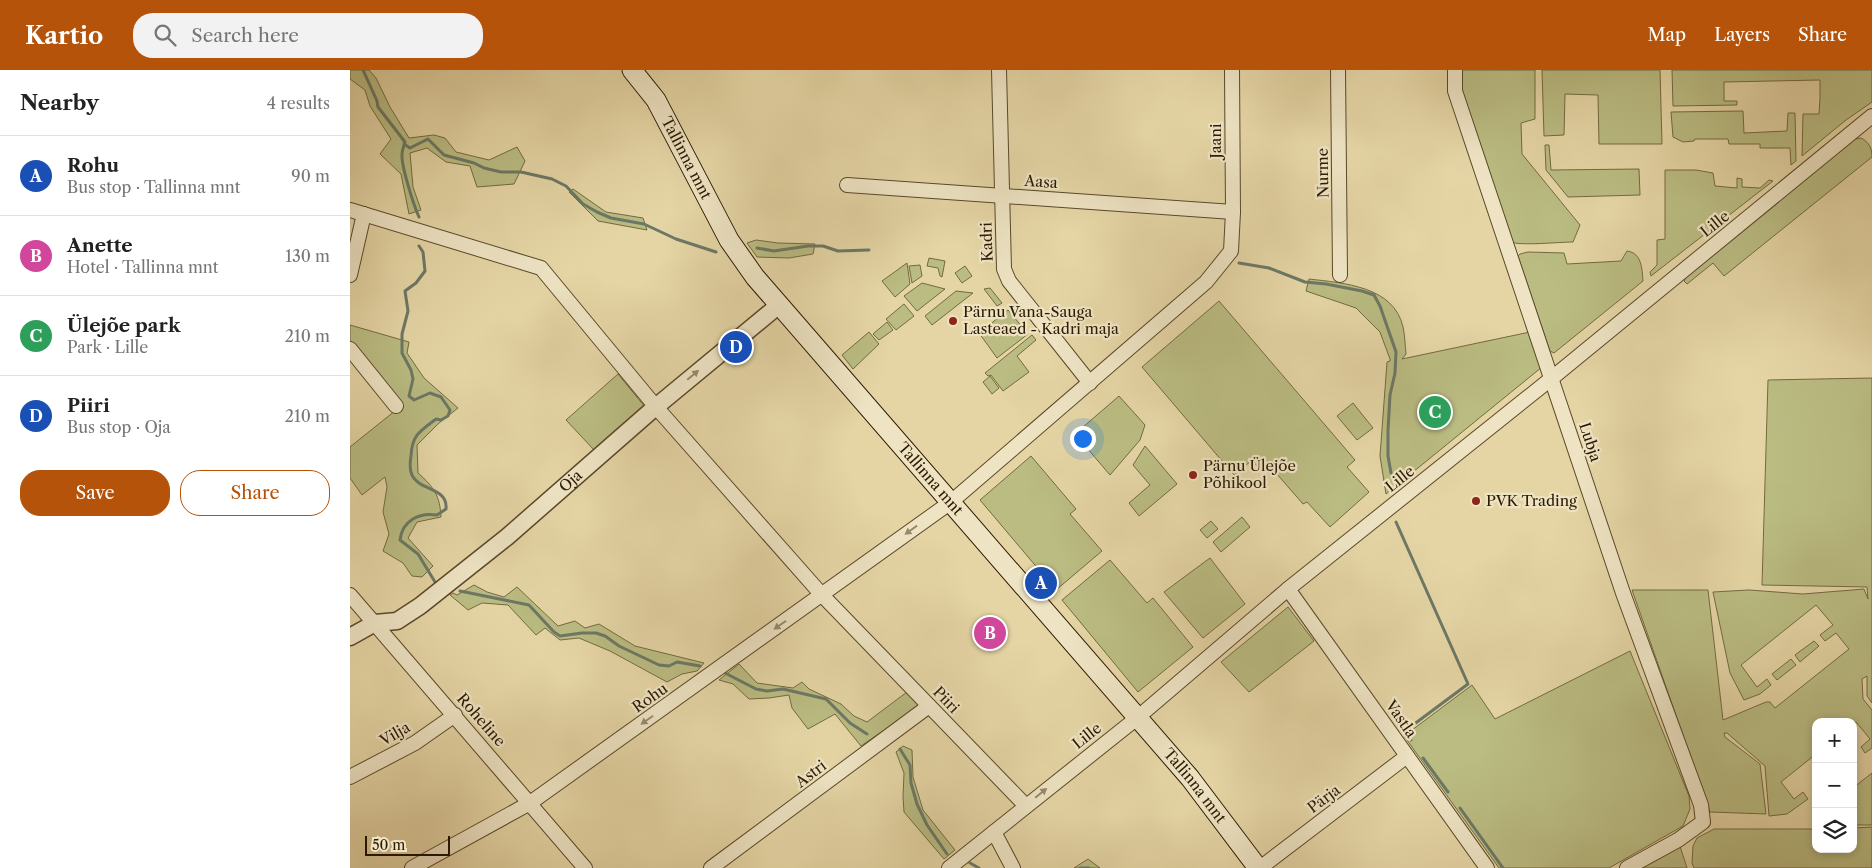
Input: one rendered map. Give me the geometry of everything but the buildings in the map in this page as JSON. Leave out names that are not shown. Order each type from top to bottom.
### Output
[{"type":"main road","name":"Tallinna mnt","points":[[632,70],[656,100],[728,240],[755,277],[1190,778],[1259,868]]},
{"type":"street","name":"Kadri","points":[[999,70],[1004,270],[1009,281],[1090,383]]},
{"type":"street","name":"Jaani","points":[[1232,70],[1233,212]]},
{"type":"street","name":"Nurme","points":[[1338,70],[1340,275]]},
{"type":"street","name":"Lubja","points":[[1455,70],[1455,91],[1623,593],[1701,805],[1703,822],[1678,840],[1628,868]]},
{"type":"street","name":"Lille","points":[[949,868],[1138,718],[1288,589],[1552,378],[1872,116]]},
{"type":"street","name":"Aasa","points":[[847,185],[1233,212]]},
{"type":"street","name":"Piiri","points":[[350,210],[541,268],[656,407],[822,595],[1026,806]]},
{"type":"street","name":"Rohu","points":[[412,868],[530,803],[951,502],[1206,282],[1230,251],[1233,212]]},
{"type":"street","points":[[350,275],[364,214]]},
{"type":"street","name":"Oja","points":[[350,636],[375,623],[397,621],[420,606],[507,537],[656,407],[779,304]]},
{"type":"street","points":[[350,349],[396,406]]},
{"type":"street","name":"Vastla","points":[[1288,589],[1488,868]]},
{"type":"street","name":"Roheline","points":[[350,595],[586,868]]},
{"type":"street","name":"Astri","points":[[712,868],[929,706]]},
{"type":"street","name":"Vilja","points":[[350,777],[414,743],[455,715]]},
{"type":"street","name":"Pärja","points":[[1259,868],[1407,756]]},
{"type":"street","points":[[994,832],[1014,868]]},
{"type":"green space","points":[[350,70],[369,70],[376,78],[390,107],[409,138],[434,135],[445,138],[456,152],[489,160],[517,147],[525,161],[514,184],[477,187],[470,166],[446,162],[427,148],[410,153],[413,187],[421,210],[409,214],[401,174],[380,154],[391,139],[370,106],[365,90],[350,79]]},
{"type":"green space","points":[[1459,70],[1535,70],[1535,119],[1521,123],[1522,154],[1580,225],[1573,242],[1531,244],[1511,242],[1461,93]]},
{"type":"green space","points":[[1542,70],[1660,70],[1662,144],[1599,144],[1598,95],[1565,94],[1564,135],[1544,136]]},
{"type":"green space","points":[[1672,70],[1872,70],[1872,102],[1846,120],[1802,156],[1803,114],[1819,114],[1820,80],[1724,82],[1724,101],[1737,101],[1737,105],[1673,106]]},
{"type":"green space","points":[[1743,111],[1744,133],[1787,131],[1788,113],[1795,113],[1796,161],[1791,165],[1790,148],[1760,148],[1760,144],[1729,144],[1728,139],[1695,139],[1694,141],[1683,142],[1673,137],[1671,112]]},
{"type":"green space","points":[[1861,138],[1870,146],[1872,157],[1724,276],[1713,263],[1687,284],[1684,281],[1687,276],[1855,139]]},
{"type":"green space","points":[[1545,145],[1549,145],[1551,170],[1639,169],[1640,195],[1568,197],[1546,170]]},
{"type":"green space","points":[[1665,170],[1696,170],[1713,173],[1715,186],[1737,188],[1737,178],[1742,179],[1742,187],[1760,188],[1769,180],[1773,181],[1651,276],[1650,272],[1657,265],[1657,240],[1665,239]]},
{"type":"green space","points":[[573,189],[606,212],[643,218],[647,230],[598,221],[569,192]]},
{"type":"green space","points":[[756,240],[778,243],[815,244],[813,254],[789,258],[757,257],[747,243]]},
{"type":"green space","points":[[1627,251],[1632,252],[1638,258],[1643,281],[1554,353],[1550,351],[1518,256],[1528,252],[1564,253],[1567,264],[1621,261]]},
{"type":"green space","points":[[929,258],[945,261],[942,277],[938,268],[927,266]]},
{"type":"green space","points":[[907,263],[910,284],[895,297],[882,281]]},
{"type":"green space","points":[[920,265],[922,276],[912,283],[909,266]]},
{"type":"green space","points":[[965,266],[972,276],[962,283],[955,273]]},
{"type":"green space","points":[[1309,279],[1337,282],[1365,289],[1389,303],[1398,313],[1403,327],[1406,354],[1402,359],[1530,332],[1542,367],[1386,494],[1380,456],[1387,362],[1390,359],[1380,332],[1356,308],[1306,291]]},
{"type":"green space","points":[[922,283],[945,289],[917,311],[904,296]]},
{"type":"green space","points":[[990,288],[1002,303],[997,306],[984,289]]},
{"type":"green space","points":[[956,291],[973,293],[932,325],[925,316]]},
{"type":"green space","points":[[1219,301],[1355,460],[1347,467],[1369,492],[1330,527],[1307,502],[1303,504],[1276,473],[1263,470],[1251,461],[1234,475],[1142,367]]},
{"type":"green space","points":[[904,304],[914,316],[896,330],[886,319]]},
{"type":"green space","points":[[1008,310],[1028,334],[997,358],[979,333]]},
{"type":"green space","points":[[887,322],[893,330],[879,340],[873,334]]},
{"type":"green space","points":[[350,325],[409,342],[407,353],[424,378],[458,408],[439,423],[417,445],[418,473],[435,492],[438,498],[441,517],[417,522],[408,538],[433,566],[422,577],[412,576],[403,563],[383,551],[389,534],[383,512],[387,487],[385,477],[362,495],[350,478],[350,447],[401,406],[350,342]]},
{"type":"green space","points":[[869,332],[879,344],[853,369],[842,355]]},
{"type":"green space","points":[[1032,335],[1036,340],[1017,356],[1029,372],[1003,391],[991,375],[988,376],[985,373]]},
{"type":"green space","points":[[618,374],[645,407],[595,451],[566,420]]},
{"type":"green space","points":[[990,376],[999,388],[992,394],[983,382]]},
{"type":"green space","points":[[1872,378],[1872,703],[1867,696],[1867,676],[1862,679],[1863,699],[1872,710],[1872,748],[1865,753],[1861,747],[1870,739],[1857,723],[1857,718],[1812,718],[1812,757],[1781,782],[1794,799],[1803,792],[1808,799],[1787,814],[1769,816],[1765,766],[1727,733],[1724,733],[1725,737],[1760,764],[1766,814],[1710,812],[1632,590],[1708,590],[1723,720],[1766,702],[1770,702],[1775,708],[1849,649],[1836,633],[1825,641],[1820,635],[1833,625],[1816,605],[1741,665],[1757,687],[1767,679],[1771,685],[1760,694],[1744,700],[1730,673],[1713,592],[1749,590],[1803,594],[1864,589],[1868,599],[1867,587],[1762,585],[1768,380]]},
{"type":"green space","points":[[1119,396],[1145,425],[1140,440],[1110,475],[1075,434]]},
{"type":"green space","points":[[1353,403],[1373,428],[1357,440],[1337,416]]},
{"type":"green space","points":[[1145,446],[1177,484],[1139,516],[1129,503],[1150,485],[1133,465]]},
{"type":"green space","points":[[1031,456],[1076,509],[1070,514],[1102,551],[1056,590],[980,500]]},
{"type":"green space","points":[[1242,517],[1250,527],[1221,552],[1213,542]]},
{"type":"green space","points":[[1211,521],[1218,529],[1207,538],[1200,530]]},
{"type":"green space","points":[[1210,558],[1245,604],[1203,638],[1164,592]]},
{"type":"green space","points":[[1110,560],[1147,603],[1153,598],[1193,647],[1138,692],[1062,600]]},
{"type":"green space","points":[[474,585],[487,592],[504,597],[517,587],[558,626],[575,621],[585,628],[599,624],[635,646],[704,663],[697,671],[682,674],[667,682],[610,651],[579,638],[560,640],[545,628],[536,635],[508,605],[482,603],[468,610],[450,595],[453,593],[457,595]]},
{"type":"green space","points":[[1288,607],[1314,641],[1249,692],[1221,662]]},
{"type":"green space","points":[[1814,641],[1819,646],[1800,662],[1795,655]]},
{"type":"green space","points":[[1630,651],[1689,796],[1690,809],[1683,826],[1609,868],[1499,868],[1404,736],[1472,685],[1495,719]]},
{"type":"green space","points":[[1791,659],[1796,665],[1777,680],[1772,674]]},
{"type":"green space","points":[[739,664],[757,683],[793,688],[802,682],[809,689],[841,704],[854,716],[867,722],[907,692],[918,702],[919,706],[861,746],[835,714],[808,729],[792,708],[789,695],[749,699],[733,684],[719,680]]},
{"type":"green space","points":[[903,746],[912,750],[913,777],[923,810],[955,850],[944,859],[904,812],[904,773],[896,752]]},
{"type":"green space","points":[[1872,773],[1872,825],[1857,825],[1857,785]]},
{"type":"green space","points":[[1872,827],[1872,868],[1694,868],[1692,863],[1693,846],[1697,838],[1714,829],[1812,829],[1812,853],[1857,853],[1857,828]]},
{"type":"green space","points":[[1678,840],[1687,868],[1628,868]]},
{"type":"green space","points":[[1088,859],[1100,868],[1074,868]]},
{"type":"waterway","points":[[363,70],[378,107],[405,142],[402,160],[419,217]]},
{"type":"waterway","points":[[404,144],[410,148],[428,139],[444,155],[474,163],[484,168],[501,172],[521,172],[552,179],[566,186],[583,204],[597,212],[611,218],[644,224],[676,239],[716,252]]},
{"type":"waterway","points":[[419,246],[423,252],[425,271],[416,283],[405,291],[408,311],[402,334],[402,353],[411,370],[413,379],[409,396],[414,400],[430,393],[441,397],[450,410],[448,416],[441,420],[436,419],[415,438],[410,468],[416,480],[443,497],[446,509],[437,515],[430,514],[412,519],[401,533],[400,540],[418,554],[435,582]]},
{"type":"waterway","points":[[757,248],[774,251],[808,246],[823,246],[838,251],[869,250]]},
{"type":"waterway","points":[[1239,263],[1269,268],[1305,282],[1326,284],[1374,295],[1380,306],[1396,352],[1395,373],[1390,395],[1388,430],[1388,456],[1391,473]]},
{"type":"waterway","points":[[1396,522],[1468,684],[1405,731],[1411,740]]},
{"type":"waterway","points":[[460,591],[529,605],[560,636],[596,633],[659,665],[669,666],[677,662],[700,666]]},
{"type":"waterway","points":[[725,673],[756,689],[767,691],[783,689],[826,699],[850,723],[867,734]]},
{"type":"waterway","points":[[900,749],[910,765],[911,783],[917,804],[927,825],[947,854]]},
{"type":"waterway","points":[[1423,758],[1448,792]]},
{"type":"waterway","points":[[1460,808],[1503,868]]},
{"type":"waterway","points":[[970,863],[979,868]]},
{"type":"waterway","points":[[1080,868],[1089,868]]},
{"type":"place","name":"Pärnu Vana-Sauga Lasteaed - Kadri maja","points":[[953,321]]},
{"type":"place","name":"Piiri","points":[[736,347]]},
{"type":"place","name":"Ülejõe park","points":[[1435,412]]},
{"type":"place","name":"Pärnu Ülejõe Põhikool","points":[[1193,475]]},
{"type":"place","name":"PVK Trading","points":[[1476,501]]},
{"type":"place","name":"Rohu","points":[[1041,583]]},
{"type":"place","name":"Anette","points":[[990,633]]}]
